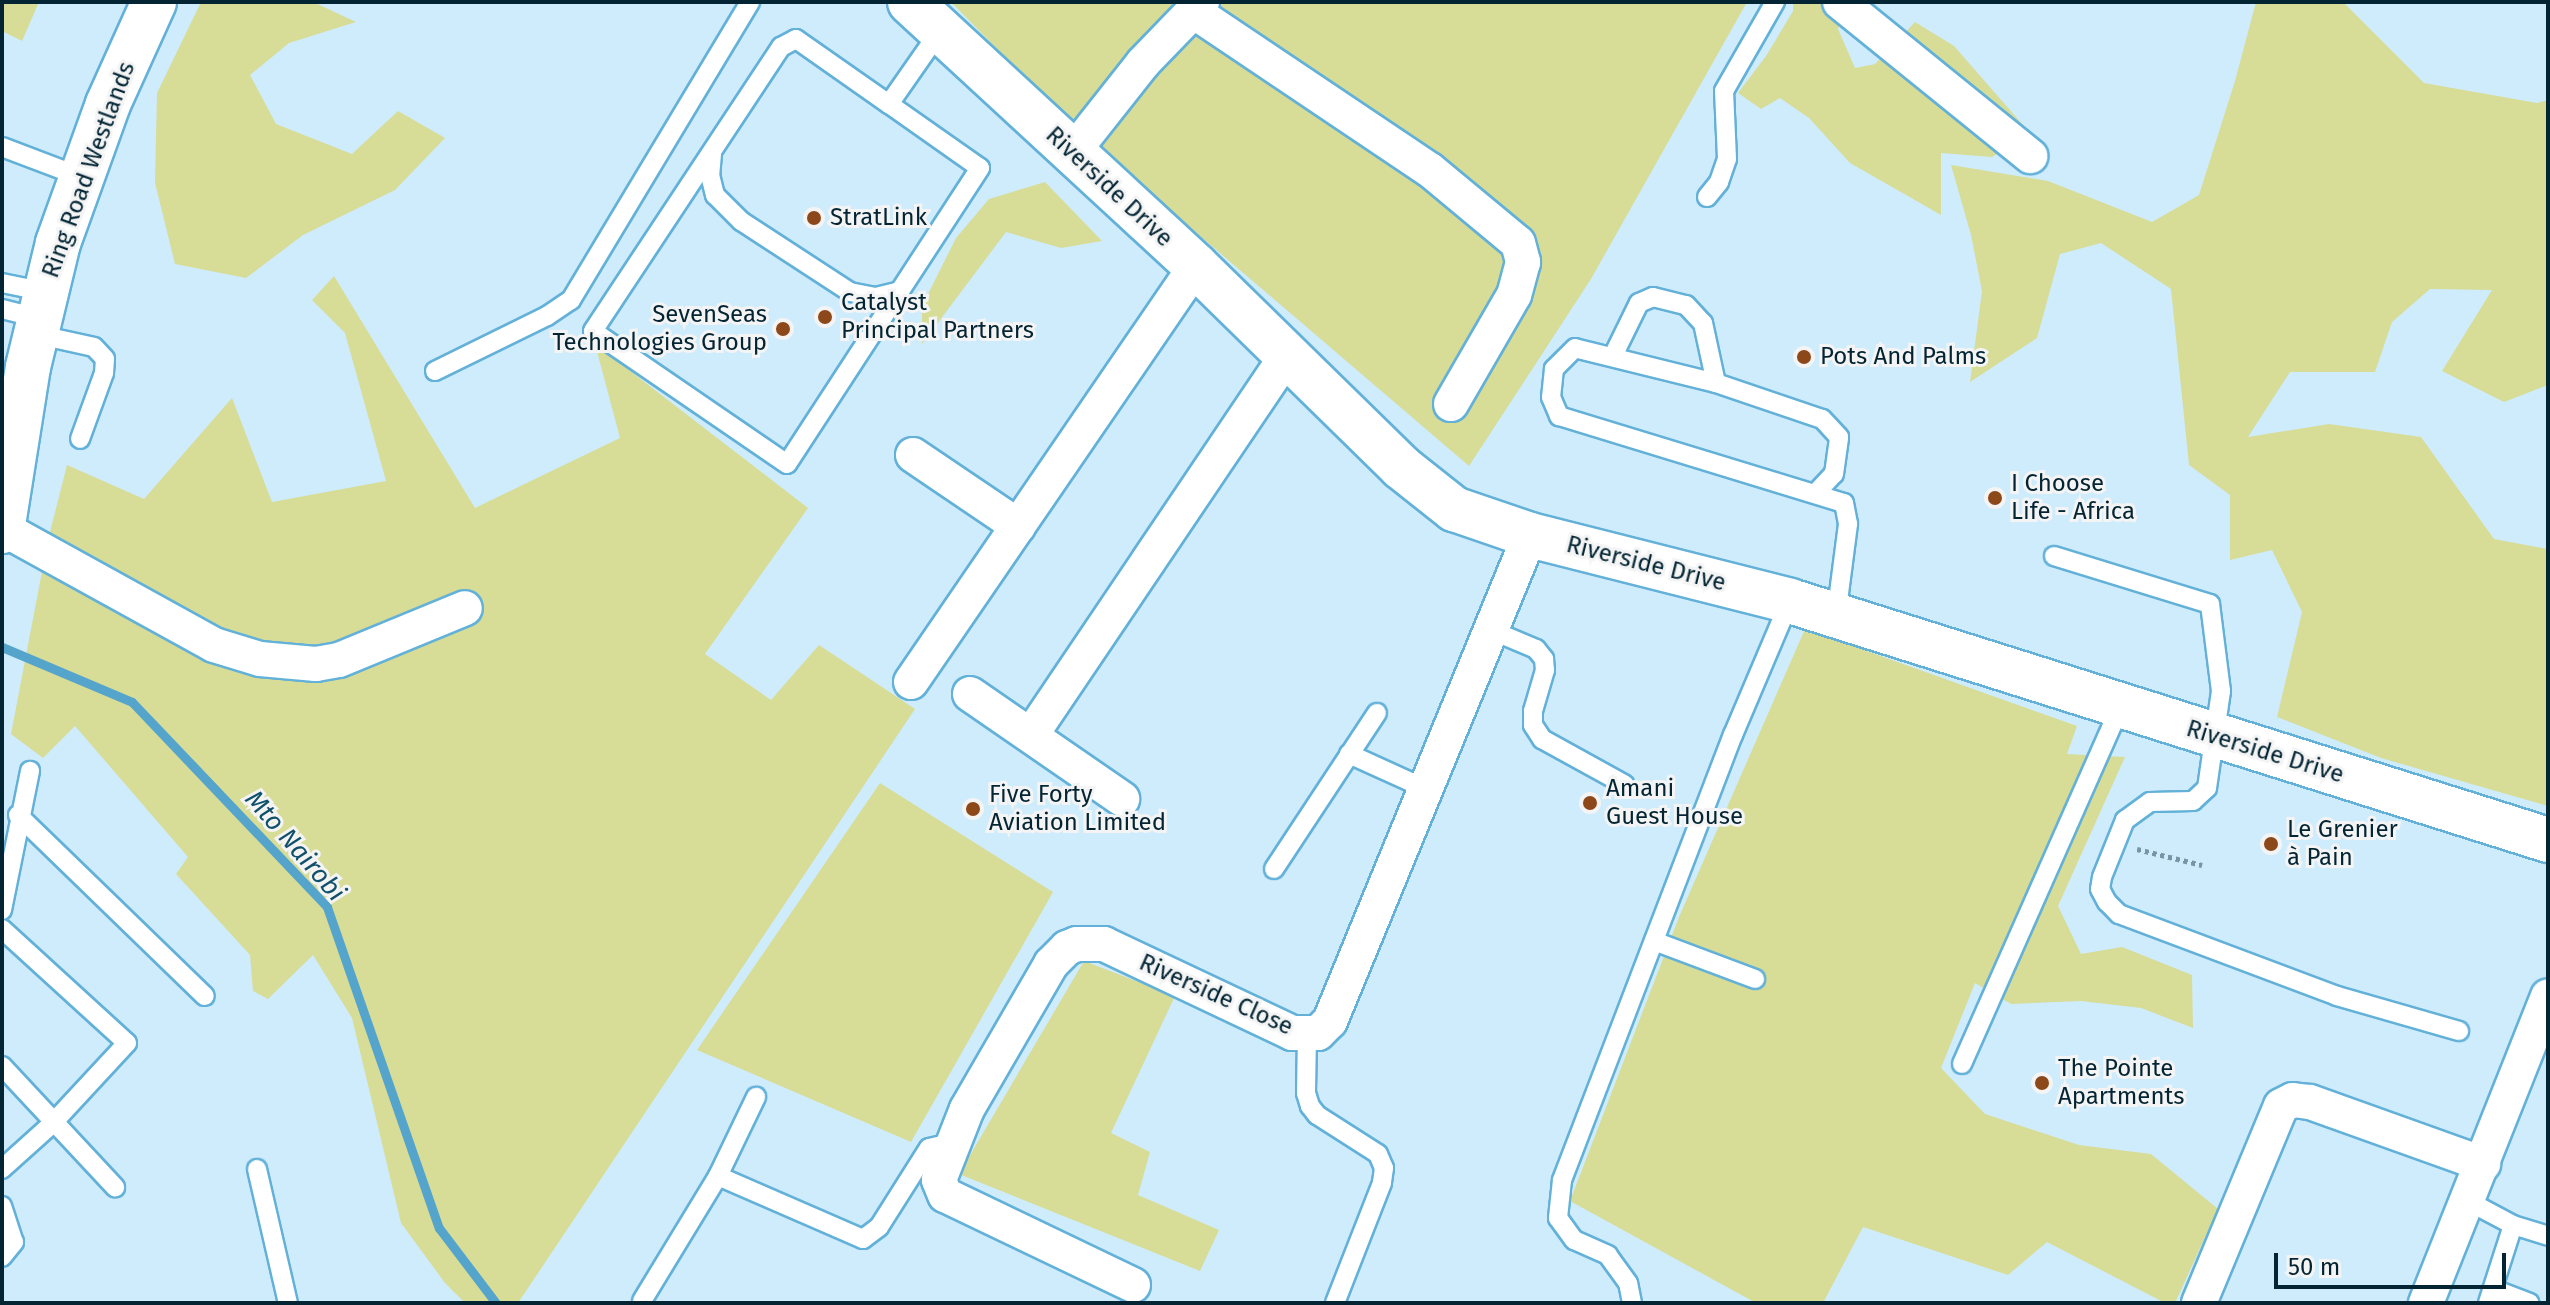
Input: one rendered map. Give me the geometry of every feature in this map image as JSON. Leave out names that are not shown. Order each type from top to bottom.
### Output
[{"type":"street","name":"Ring Road Westlands","points":[[2,529],[30,313],[108,104],[154,2]]},
{"type":"street","points":[[1840,2],[2030,156]]},
{"type":"street","points":[[1072,153],[1143,63],[1197,6],[1430,170],[1518,243],[1523,262],[1514,295],[1451,404]]},
{"type":"street","name":"Riverside Drive","points":[[925,16],[1196,266],[1401,467],[1454,509],[1530,535],[1790,601],[2120,708],[2548,840]]},
{"type":"street","points":[[911,682],[1196,266]]},
{"type":"street","points":[[1031,735],[1287,356]]},
{"type":"street","points":[[913,455],[1018,526]]},
{"type":"street","points":[[2,529],[214,645],[260,659],[306,664],[339,660],[465,608]]},
{"type":"street","name":"Riverside Close","points":[[1133,1285],[951,1200],[939,1180],[967,1109],[1051,964],[1067,948],[1077,944],[1104,944],[1292,1033],[1318,1033],[1337,1008],[1530,535]]},
{"type":"street","points":[[970,694],[1122,799]]},
{"type":"street","points":[[2426,1303],[2548,996]]},
{"type":"street","points":[[2199,1303],[2281,1106],[2293,1100],[2310,1102],[2483,1164]]},
{"type":"lane","points":[[435,371],[547,316],[571,300],[750,2]]},
{"type":"lane","points":[[1707,197],[1719,182],[1727,159],[1724,91],[1775,2]]},
{"type":"lane","points":[[889,104],[925,16]]},
{"type":"lane","points":[[796,39],[889,104],[980,168],[787,464],[593,331],[781,47],[796,39]]},
{"type":"lane","points":[[2,147],[81,177]]},
{"type":"lane","points":[[712,152],[710,175],[715,195],[741,221],[850,292],[876,297],[900,291]]},
{"type":"lane","points":[[2,283],[30,313],[94,347],[105,359],[80,439]]},
{"type":"lane","points":[[1613,356],[1639,303],[1653,297],[1686,305],[1703,323],[1716,383]]},
{"type":"lane","points":[[1816,493],[1834,474],[1839,437],[1822,419],[1716,383],[1575,348],[1554,369],[1551,397],[1559,416],[1844,503],[1848,524],[1836,616]]},
{"type":"lane","points":[[2054,556],[2210,604],[2221,674],[2217,738],[2207,788],[2201,797],[2193,801],[2150,802],[2125,820],[2100,889],[2107,902],[2119,914],[2337,996],[2459,1031]]},
{"type":"lane","points":[[1632,1303],[1628,1283],[1608,1255],[1574,1240],[1558,1218],[1562,1180],[1733,735],[1790,601]]},
{"type":"lane","points":[[1491,630],[1536,649],[1544,659],[1545,670],[1533,711],[1533,725],[1542,739],[1624,784]]},
{"type":"lane","points":[[1962,1064],[2120,708]]},
{"type":"lane","points":[[1274,869],[1377,713]]},
{"type":"lane","points":[[1349,754],[1426,789]]},
{"type":"lane","points":[[2,910],[18,815],[30,771]]},
{"type":"lane","points":[[18,815],[205,996]]},
{"type":"lane","points":[[2,929],[127,1043],[53,1123],[2,1169]]},
{"type":"lane","points":[[1654,941],[1755,979]]},
{"type":"lane","points":[[1307,1035],[1306,1093],[1310,1106],[1317,1115],[1378,1154],[1384,1168],[1382,1183],[1335,1303]]},
{"type":"lane","points":[[2,1066],[115,1187]]},
{"type":"lane","points":[[642,1301],[718,1176],[756,1097]]},
{"type":"lane","points":[[718,1176],[863,1239],[879,1227],[929,1148],[954,1142]]},
{"type":"lane","points":[[257,1169],[288,1303]]},
{"type":"lane","points":[[2466,1200],[2513,1225],[2548,1236]]},
{"type":"lane","points":[[2,1206],[14,1242],[2,1257]]},
{"type":"lane","points":[[2513,1225],[2490,1296],[2529,1303]]},
{"type":"path","points":[[2115,843],[2202,865]]},
{"type":"green space","points":[[2,2],[39,2],[22,41],[2,31]]},
{"type":"green space","points":[[201,2],[313,2],[356,22],[289,43],[250,75],[276,124],[352,154],[398,111],[445,138],[395,190],[303,235],[246,278],[175,264],[155,183],[157,93]]},
{"type":"green space","points":[[951,2],[1747,2],[1591,279],[1469,466],[1076,130]]},
{"type":"green space","points":[[1793,2],[1849,2],[1838,29],[1855,68],[1875,64],[1915,22],[1954,46],[2030,133],[1992,157],[1941,153],[1941,215],[1850,163],[1809,118],[1780,98],[1761,109],[1738,93],[1766,56],[1793,11]]},
{"type":"green space","points":[[2256,2],[2343,2],[2424,83],[2537,103],[2548,100],[2548,385],[2504,402],[2442,371],[2492,290],[2430,289],[2392,322],[2375,372],[2290,372],[2248,437],[2329,424],[2421,437],[2494,539],[2548,549],[2548,806],[2381,758],[2277,717],[2302,612],[2272,550],[2230,560],[2230,495],[2189,465],[2171,289],[2101,243],[2060,254],[2037,338],[1970,382],[1982,291],[1971,235],[1951,165],[2048,181],[2152,222],[2199,195]]},
{"type":"green space","points":[[1045,182],[1102,241],[1061,248],[1006,232],[922,344],[922,306],[956,238],[989,199]]},
{"type":"green space","points":[[334,276],[475,508],[620,438],[595,344],[808,508],[705,654],[771,700],[819,645],[915,709],[518,1303],[465,1303],[445,1283],[401,1223],[352,1018],[313,955],[268,999],[253,991],[250,955],[176,874],[188,857],[75,726],[43,758],[11,734],[48,540],[67,465],[144,499],[232,398],[272,502],[386,481],[345,333],[312,300]]},
{"type":"green space","points":[[1805,629],[2077,726],[2067,754],[2125,757],[2058,906],[2081,954],[2122,947],[2192,975],[2193,1028],[2141,1008],[2081,1001],[2011,1004],[1975,983],[1941,1068],[1985,1114],[2079,1145],[2151,1154],[2218,1209],[2175,1303],[2165,1303],[2047,1242],[2008,1275],[1863,1227],[1823,1303],[1756,1303],[1570,1201],[1679,917]]},
{"type":"green space","points":[[880,783],[1053,892],[911,1142],[697,1050]]},
{"type":"green space","points":[[1084,961],[1175,996],[1111,1133],[1150,1152],[1138,1195],[1219,1230],[1200,1271],[959,1174]]},
{"type":"waterway","name":"Mto Nairobi","points":[[2,647],[132,702],[327,907],[439,1228],[496,1303]]},
{"type":"place","name":"StratLink","points":[[814,218]]},
{"type":"place","name":"Catalyst Principal Partners","points":[[825,317]]},
{"type":"place","name":"SevenSeas Technologies Group","points":[[783,329]]},
{"type":"place","name":"Pots And Palms","points":[[1804,357]]},
{"type":"place","name":"I Choose Life - Africa","points":[[1995,498]]},
{"type":"place","name":"Amani Guest House","points":[[1590,803]]},
{"type":"place","name":"Five Forty Aviation Limited","points":[[973,809]]},
{"type":"place","name":"Le Grenier à Pain","points":[[2271,844]]},
{"type":"place","name":"The Pointe Apartments","points":[[2042,1083]]}]
